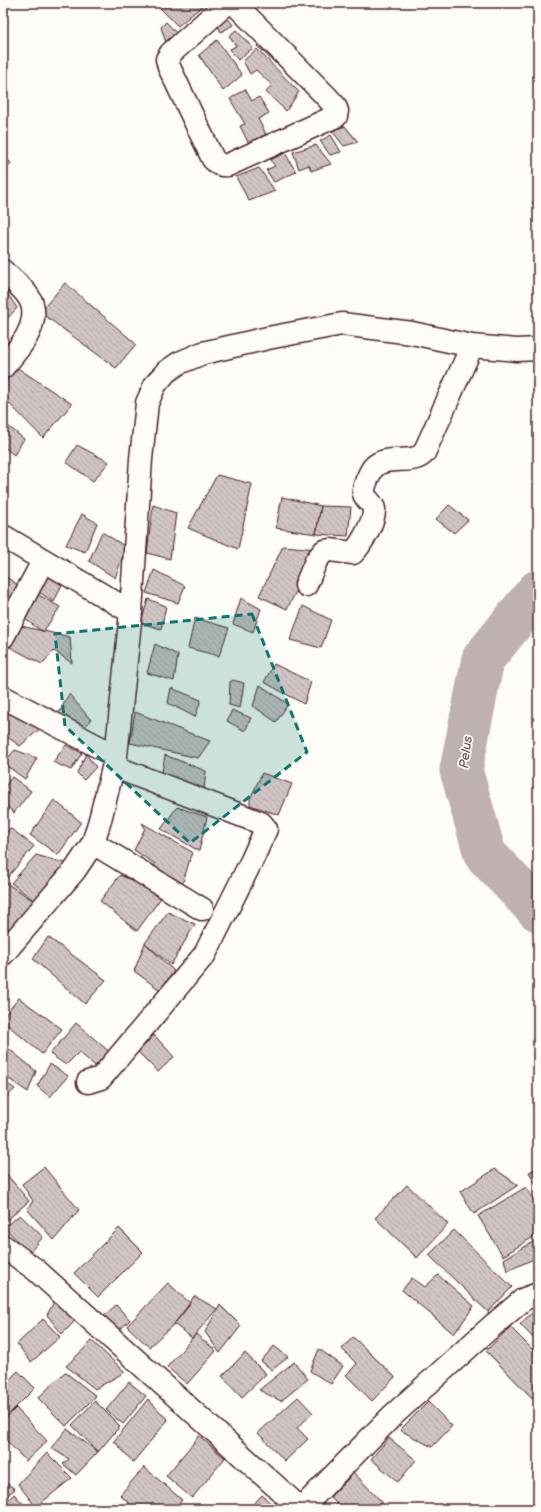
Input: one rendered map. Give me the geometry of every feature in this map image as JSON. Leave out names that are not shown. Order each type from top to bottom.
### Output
[{"type":"street","points":[[227,3],[171,52],[167,59],[169,67],[213,159],[222,166],[228,165],[336,116],[337,111],[335,106],[325,95],[234,3]]},
{"type":"street","points":[[3,271],[26,294],[32,304],[33,319],[28,334],[20,348],[3,367]]},
{"type":"street","points":[[3,954],[76,870],[93,843],[107,754],[114,602],[141,459],[147,403],[155,385],[166,372],[179,363],[204,353],[268,338],[342,324],[412,334],[472,346],[517,350],[538,349]]},
{"type":"street","points":[[306,585],[316,562],[324,551],[330,550],[353,553],[367,534],[374,512],[373,507],[364,495],[363,491],[373,468],[385,461],[421,457],[424,453],[472,346]]},
{"type":"street","points":[[3,536],[114,602]]},
{"type":"street","points":[[3,637],[43,561]]},
{"type":"street","points":[[3,697],[107,754],[261,823],[266,829],[205,954],[101,1078],[88,1082]]},
{"type":"street","points":[[93,843],[202,909]]},
{"type":"street","points":[[3,1246],[36,1270],[301,1509],[392,1416],[479,1337],[524,1299],[538,1294]]},
{"type":"highlighted area","points":[[252,614],[307,752],[190,843],[65,726],[55,634]]},
{"type":"building","points":[[161,3],[206,3],[178,26],[158,6]]},
{"type":"building","points":[[223,12],[233,25],[221,32],[215,21]]},
{"type":"building","points":[[166,22],[179,36],[167,46],[161,27]]},
{"type":"building","points":[[236,30],[253,48],[238,60],[230,49],[236,46],[229,36]]},
{"type":"building","points":[[264,38],[283,56],[276,64],[257,46]]},
{"type":"building","points":[[217,40],[242,75],[223,91],[199,55]]},
{"type":"building","points":[[257,49],[299,92],[286,111],[266,92],[272,85],[256,70],[250,74],[243,61]]},
{"type":"building","points":[[245,89],[252,101],[259,97],[269,113],[258,119],[266,134],[249,144],[240,126],[245,124],[230,99]]},
{"type":"building","points":[[345,126],[358,142],[344,146],[332,131]]},
{"type":"building","points":[[331,135],[341,152],[330,155],[320,141]]},
{"type":"building","points":[[316,145],[331,164],[311,171],[309,165],[299,169],[293,152]]},
{"type":"building","points":[[285,153],[296,172],[274,182],[266,170],[275,166],[270,160]]},
{"type":"building","points":[[3,155],[11,163],[3,171]]},
{"type":"building","points":[[259,168],[275,191],[249,201],[236,177]]},
{"type":"building","points":[[538,195],[538,208],[532,203]]},
{"type":"building","points":[[65,283],[136,344],[116,368],[40,312]]},
{"type":"building","points":[[3,287],[17,308],[3,323]]},
{"type":"building","points":[[13,365],[72,404],[43,438],[3,397],[3,391]]},
{"type":"building","points":[[3,422],[24,439],[14,455],[3,446]]},
{"type":"building","points":[[77,445],[109,462],[93,481],[66,462]]},
{"type":"building","points":[[217,475],[252,484],[238,549],[188,528]]},
{"type":"building","points":[[282,497],[321,506],[316,534],[276,528]]},
{"type":"building","points":[[153,505],[176,513],[170,559],[147,553]]},
{"type":"building","points":[[449,505],[468,520],[454,533],[436,519]]},
{"type":"building","points":[[321,506],[351,507],[348,536],[316,534]]},
{"type":"building","points":[[82,514],[97,523],[85,552],[66,545]]},
{"type":"building","points":[[102,532],[126,547],[115,578],[89,561]]},
{"type":"building","points":[[283,546],[318,549],[287,609],[259,596]]},
{"type":"building","points":[[46,570],[63,582],[54,602],[36,590]]},
{"type":"building","points":[[154,570],[185,586],[178,603],[146,593]]},
{"type":"building","points":[[3,575],[23,588],[10,605],[3,599]]},
{"type":"building","points":[[35,593],[60,607],[43,632],[22,617]]},
{"type":"building","points":[[241,598],[261,609],[253,632],[233,624]]},
{"type":"building","points":[[148,599],[166,606],[161,629],[141,623]]},
{"type":"building","points":[[303,606],[331,620],[321,648],[290,640]]},
{"type":"building","points":[[195,618],[229,628],[219,656],[188,648]]},
{"type":"building","points":[[21,626],[70,637],[72,663],[54,651],[42,664],[6,645]]},
{"type":"building","points":[[155,644],[178,655],[174,681],[147,673]]},
{"type":"building","points":[[274,664],[311,682],[304,704],[264,682]]},
{"type":"building","points":[[233,680],[244,683],[240,708],[229,705],[230,682]]},
{"type":"building","points":[[260,685],[288,704],[276,722],[253,706]]},
{"type":"building","points":[[171,688],[201,700],[195,717],[168,703]]},
{"type":"building","points":[[69,694],[91,720],[82,730],[58,715]]},
{"type":"building","points":[[3,704],[42,727],[20,746],[3,734]]},
{"type":"building","points":[[232,710],[251,718],[245,731],[227,721]]},
{"type":"building","points":[[135,712],[210,741],[198,758],[130,743]]},
{"type":"building","points":[[66,745],[82,753],[71,770],[53,762]]},
{"type":"building","points":[[15,750],[37,758],[25,779],[3,763]]},
{"type":"building","points":[[86,754],[96,767],[84,780],[77,773]]},
{"type":"building","points":[[165,755],[206,771],[203,798],[161,778]]},
{"type":"building","points":[[262,773],[292,784],[279,815],[250,805],[250,799]]},
{"type":"building","points":[[12,777],[31,791],[14,813],[3,802],[3,789]]},
{"type":"building","points":[[54,800],[81,822],[58,855],[30,835]]},
{"type":"building","points":[[177,807],[207,817],[199,851],[161,829]]},
{"type":"building","points":[[142,823],[192,852],[181,889],[154,870],[155,864],[134,850],[145,828]]},
{"type":"building","points":[[10,828],[34,846],[6,879],[3,877],[3,837]]},
{"type":"building","points":[[36,855],[68,864],[39,904],[11,883]]},
{"type":"building","points":[[120,875],[163,895],[137,931],[100,901]]},
{"type":"building","points":[[3,881],[34,901],[3,945]]},
{"type":"building","points":[[168,912],[195,924],[171,965],[145,943]]},
{"type":"building","points":[[48,937],[106,980],[85,1004],[33,959]]},
{"type":"building","points":[[145,943],[174,971],[160,990],[134,971]]},
{"type":"building","points":[[19,998],[62,1029],[42,1054],[3,1021],[3,1017]]},
{"type":"building","points":[[76,1023],[113,1055],[100,1070],[79,1052],[66,1065],[50,1054]]},
{"type":"building","points":[[154,1035],[174,1057],[158,1072],[138,1052]]},
{"type":"building","points":[[3,1044],[36,1071],[28,1092],[3,1075]]},
{"type":"building","points":[[50,1064],[68,1076],[50,1097],[37,1086]]},
{"type":"building","points":[[3,1081],[15,1089],[3,1100]]},
{"type":"building","points":[[44,1167],[79,1210],[54,1240],[27,1209],[33,1201],[22,1184]]},
{"type":"building","points":[[538,1168],[538,1189],[529,1172]]},
{"type":"building","points":[[495,1169],[518,1185],[474,1214],[460,1192]]},
{"type":"building","points":[[3,1170],[29,1201],[6,1221],[3,1218]]},
{"type":"building","points":[[407,1185],[448,1224],[417,1258],[375,1218]]},
{"type":"building","points":[[526,1187],[538,1206],[538,1234],[503,1256],[478,1216]]},
{"type":"building","points":[[20,1215],[43,1237],[29,1253],[4,1227]]},
{"type":"building","points":[[119,1228],[143,1252],[98,1297],[74,1273]]},
{"type":"building","points":[[454,1230],[512,1287],[488,1312],[429,1255]]},
{"type":"building","points":[[538,1239],[538,1257],[507,1271],[504,1259]]},
{"type":"building","points":[[438,1275],[474,1306],[454,1334],[402,1290],[412,1278],[425,1287]]},
{"type":"building","points":[[168,1283],[190,1303],[174,1324],[149,1347],[127,1326]]},
{"type":"building","points":[[194,1296],[217,1309],[192,1338],[174,1324],[185,1311]]},
{"type":"building","points":[[54,1302],[77,1319],[62,1334],[47,1315]]},
{"type":"building","points":[[116,1305],[130,1320],[113,1336],[98,1321]]},
{"type":"building","points":[[220,1305],[241,1326],[220,1353],[205,1332]]},
{"type":"building","points":[[535,1310],[538,1312],[538,1343],[520,1324]]},
{"type":"building","points":[[43,1319],[60,1337],[31,1362],[17,1344]]},
{"type":"building","points":[[510,1327],[538,1355],[538,1404],[486,1351]]},
{"type":"building","points":[[196,1334],[216,1351],[187,1384],[167,1367]]},
{"type":"building","points":[[353,1337],[395,1377],[372,1401],[346,1375],[357,1364],[342,1349]]},
{"type":"building","points":[[92,1341],[125,1372],[95,1389],[66,1366]]},
{"type":"building","points":[[274,1346],[288,1357],[272,1370],[261,1361]]},
{"type":"building","points":[[319,1349],[343,1366],[331,1384],[310,1371]]},
{"type":"building","points":[[245,1353],[266,1374],[242,1397],[222,1376]]},
{"type":"building","points":[[294,1362],[308,1379],[281,1401],[259,1390]]},
{"type":"building","points":[[18,1371],[35,1388],[4,1419],[3,1386]]},
{"type":"building","points":[[65,1372],[96,1396],[66,1426],[38,1398]]},
{"type":"building","points":[[129,1382],[146,1396],[123,1424],[106,1410]]},
{"type":"building","points":[[298,1397],[313,1413],[297,1428],[308,1439],[285,1461],[258,1433]]},
{"type":"building","points":[[148,1399],[168,1420],[133,1462],[114,1441]]},
{"type":"building","points":[[95,1401],[120,1426],[98,1452],[72,1425]]},
{"type":"building","points":[[428,1402],[452,1426],[432,1447],[400,1430]]},
{"type":"building","points":[[16,1408],[47,1441],[26,1461],[3,1437],[3,1420]]},
{"type":"building","points":[[67,1429],[98,1452],[76,1475],[63,1464],[69,1459],[51,1448]]},
{"type":"building","points":[[199,1436],[225,1458],[192,1498],[166,1476]]},
{"type":"building","points":[[389,1438],[416,1460],[398,1482],[371,1459]]},
{"type":"building","points":[[47,1453],[72,1478],[36,1507],[18,1484]]},
{"type":"building","points":[[144,1467],[182,1500],[174,1509],[136,1509],[120,1495]]},
{"type":"building","points":[[354,1473],[382,1502],[375,1509],[342,1509],[330,1497]]},
{"type":"building","points":[[3,1481],[15,1489],[3,1499]]},
{"type":"building","points":[[14,1494],[28,1509],[3,1509],[3,1505]]},
{"type":"building","points":[[262,1495],[277,1509],[249,1509]]},
{"type":"waterway","name":"Pelus","points":[[538,591],[483,659],[461,770],[485,854],[538,910]]}]
